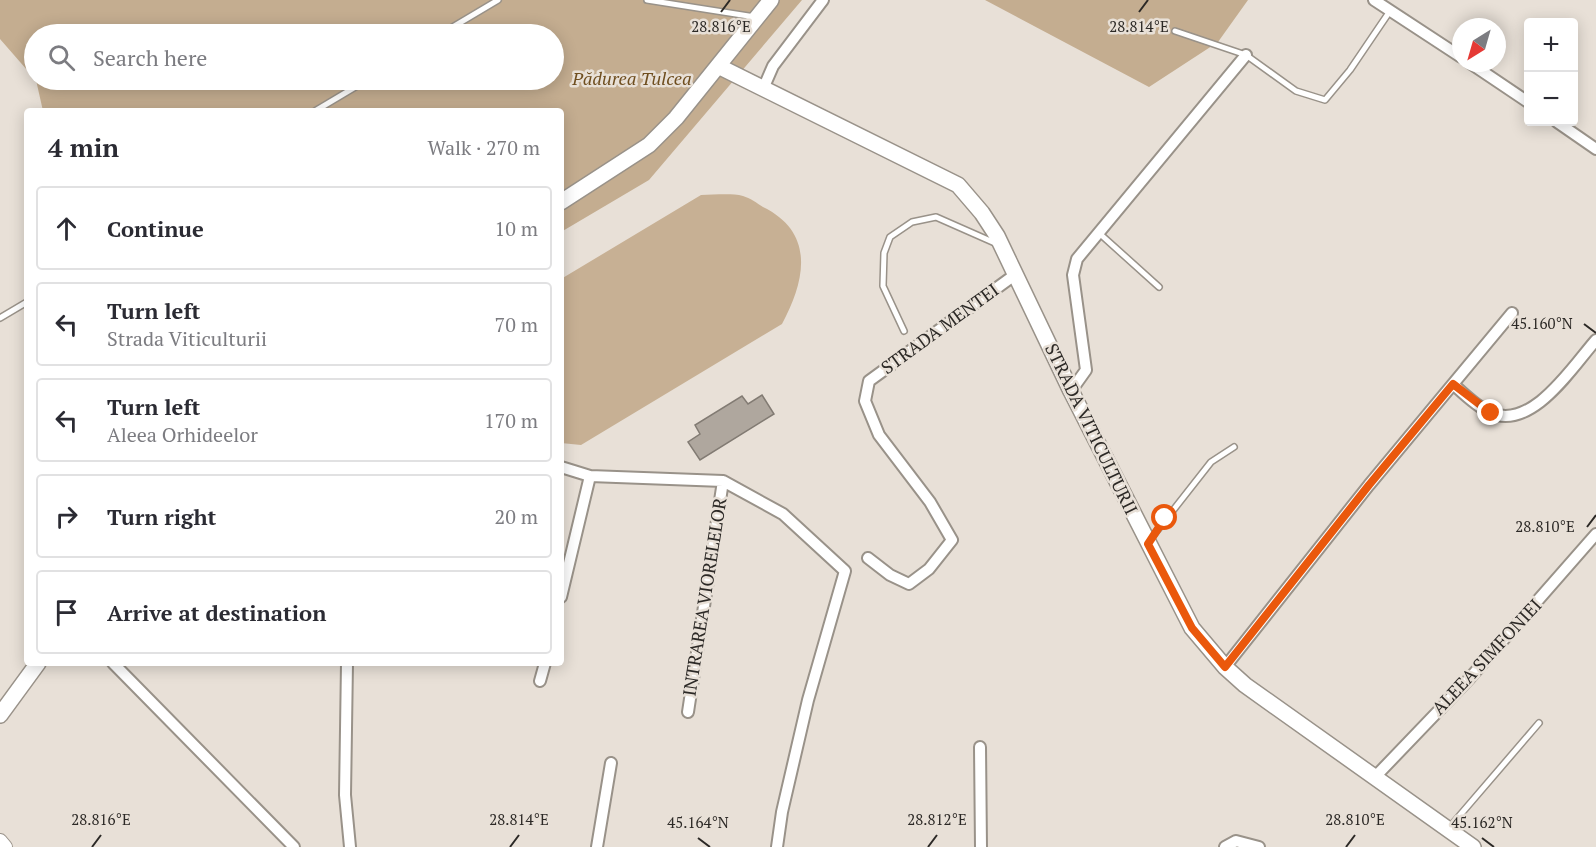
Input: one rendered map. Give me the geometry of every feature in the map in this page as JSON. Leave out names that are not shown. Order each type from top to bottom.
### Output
[{"type":"main road","points":[[564,200],[649,145],[720,67],[771,0]]},
{"type":"main road","name":"STRADA VITICULTURII","points":[[720,67],[958,184],[982,213],[1002,246],[1071,391],[1192,628],[1225,667],[1296,723],[1473,847]]},
{"type":"main road","points":[[0,715],[36,666]]},
{"type":"street","points":[[763,89],[772,66],[823,0]]},
{"type":"street","points":[[1374,0],[1452,51]]},
{"type":"street","points":[[1071,391],[1086,370],[1073,275],[1077,259],[1246,55]]},
{"type":"street","points":[[1483,72],[1524,99]]},
{"type":"street","points":[[1563,126],[1596,149]]},
{"type":"street","name":"STRADA MENTEI","points":[[868,558],[890,575],[909,584],[929,569],[952,540],[930,502],[879,435],[865,401],[869,381],[1016,274]]},
{"type":"street","points":[[1225,667],[1369,485],[1512,313]]},
{"type":"street","points":[[1453,384],[1491,413],[1512,415],[1532,410],[1596,340]]},
{"type":"street","points":[[564,468],[590,476],[723,481],[783,514],[845,571],[808,700],[782,812],[777,847]]},
{"type":"street","points":[[564,584],[590,476]]},
{"type":"street","name":"INTRAREA VIORELELOR","points":[[688,712],[723,481]]},
{"type":"street","name":"ALEEA SIMFONIEI","points":[[1376,777],[1477,670],[1596,534]]},
{"type":"street","points":[[116,666],[294,847]]},
{"type":"street","points":[[347,666],[345,795],[350,847]]},
{"type":"street","points":[[540,681],[544,666]]},
{"type":"street","points":[[980,747],[981,847]]},
{"type":"street","points":[[597,847],[610,763]]},
{"type":"street","points":[[0,841],[5,847]]},
{"type":"street","points":[[1225,847],[1236,841],[1259,847]]},
{"type":"lane","points":[[458,24],[498,0]]},
{"type":"lane","points":[[646,0],[758,18]]},
{"type":"lane","points":[[1175,31],[1246,55],[1296,91],[1325,100],[1350,70],[1391,10]]},
{"type":"lane","points":[[320,108],[350,90]]},
{"type":"lane","points":[[904,331],[883,286],[884,253],[890,237],[912,222],[936,217],[1002,246]]},
{"type":"lane","points":[[1099,233],[1159,287]]},
{"type":"lane","points":[[0,318],[24,304]]},
{"type":"lane","points":[[1148,544],[1211,462],[1233,447]]},
{"type":"lane","points":[[1448,829],[1539,723]]},
{"type":"shaded area","points":[[701,195],[746,197],[780,218],[792,230],[801,259],[796,291],[782,324],[581,445],[564,443],[564,277]]},
{"type":"green space","name":"Pădurea Tulcea","points":[[0,0],[802,0],[649,180],[564,230],[564,108],[42,108],[38,90],[564,90],[564,24],[24,24],[24,67],[0,39]]},
{"type":"green space","points":[[985,0],[1248,0],[1218,42],[1149,87]]},
{"type":"building","points":[[762,395],[774,414],[700,460],[688,442],[700,434],[695,425],[742,396],[748,404]]},
{"type":"route","points":[[1165,518],[1148,544],[1192,628],[1225,667],[1369,485],[1453,384],[1491,413]]}]
